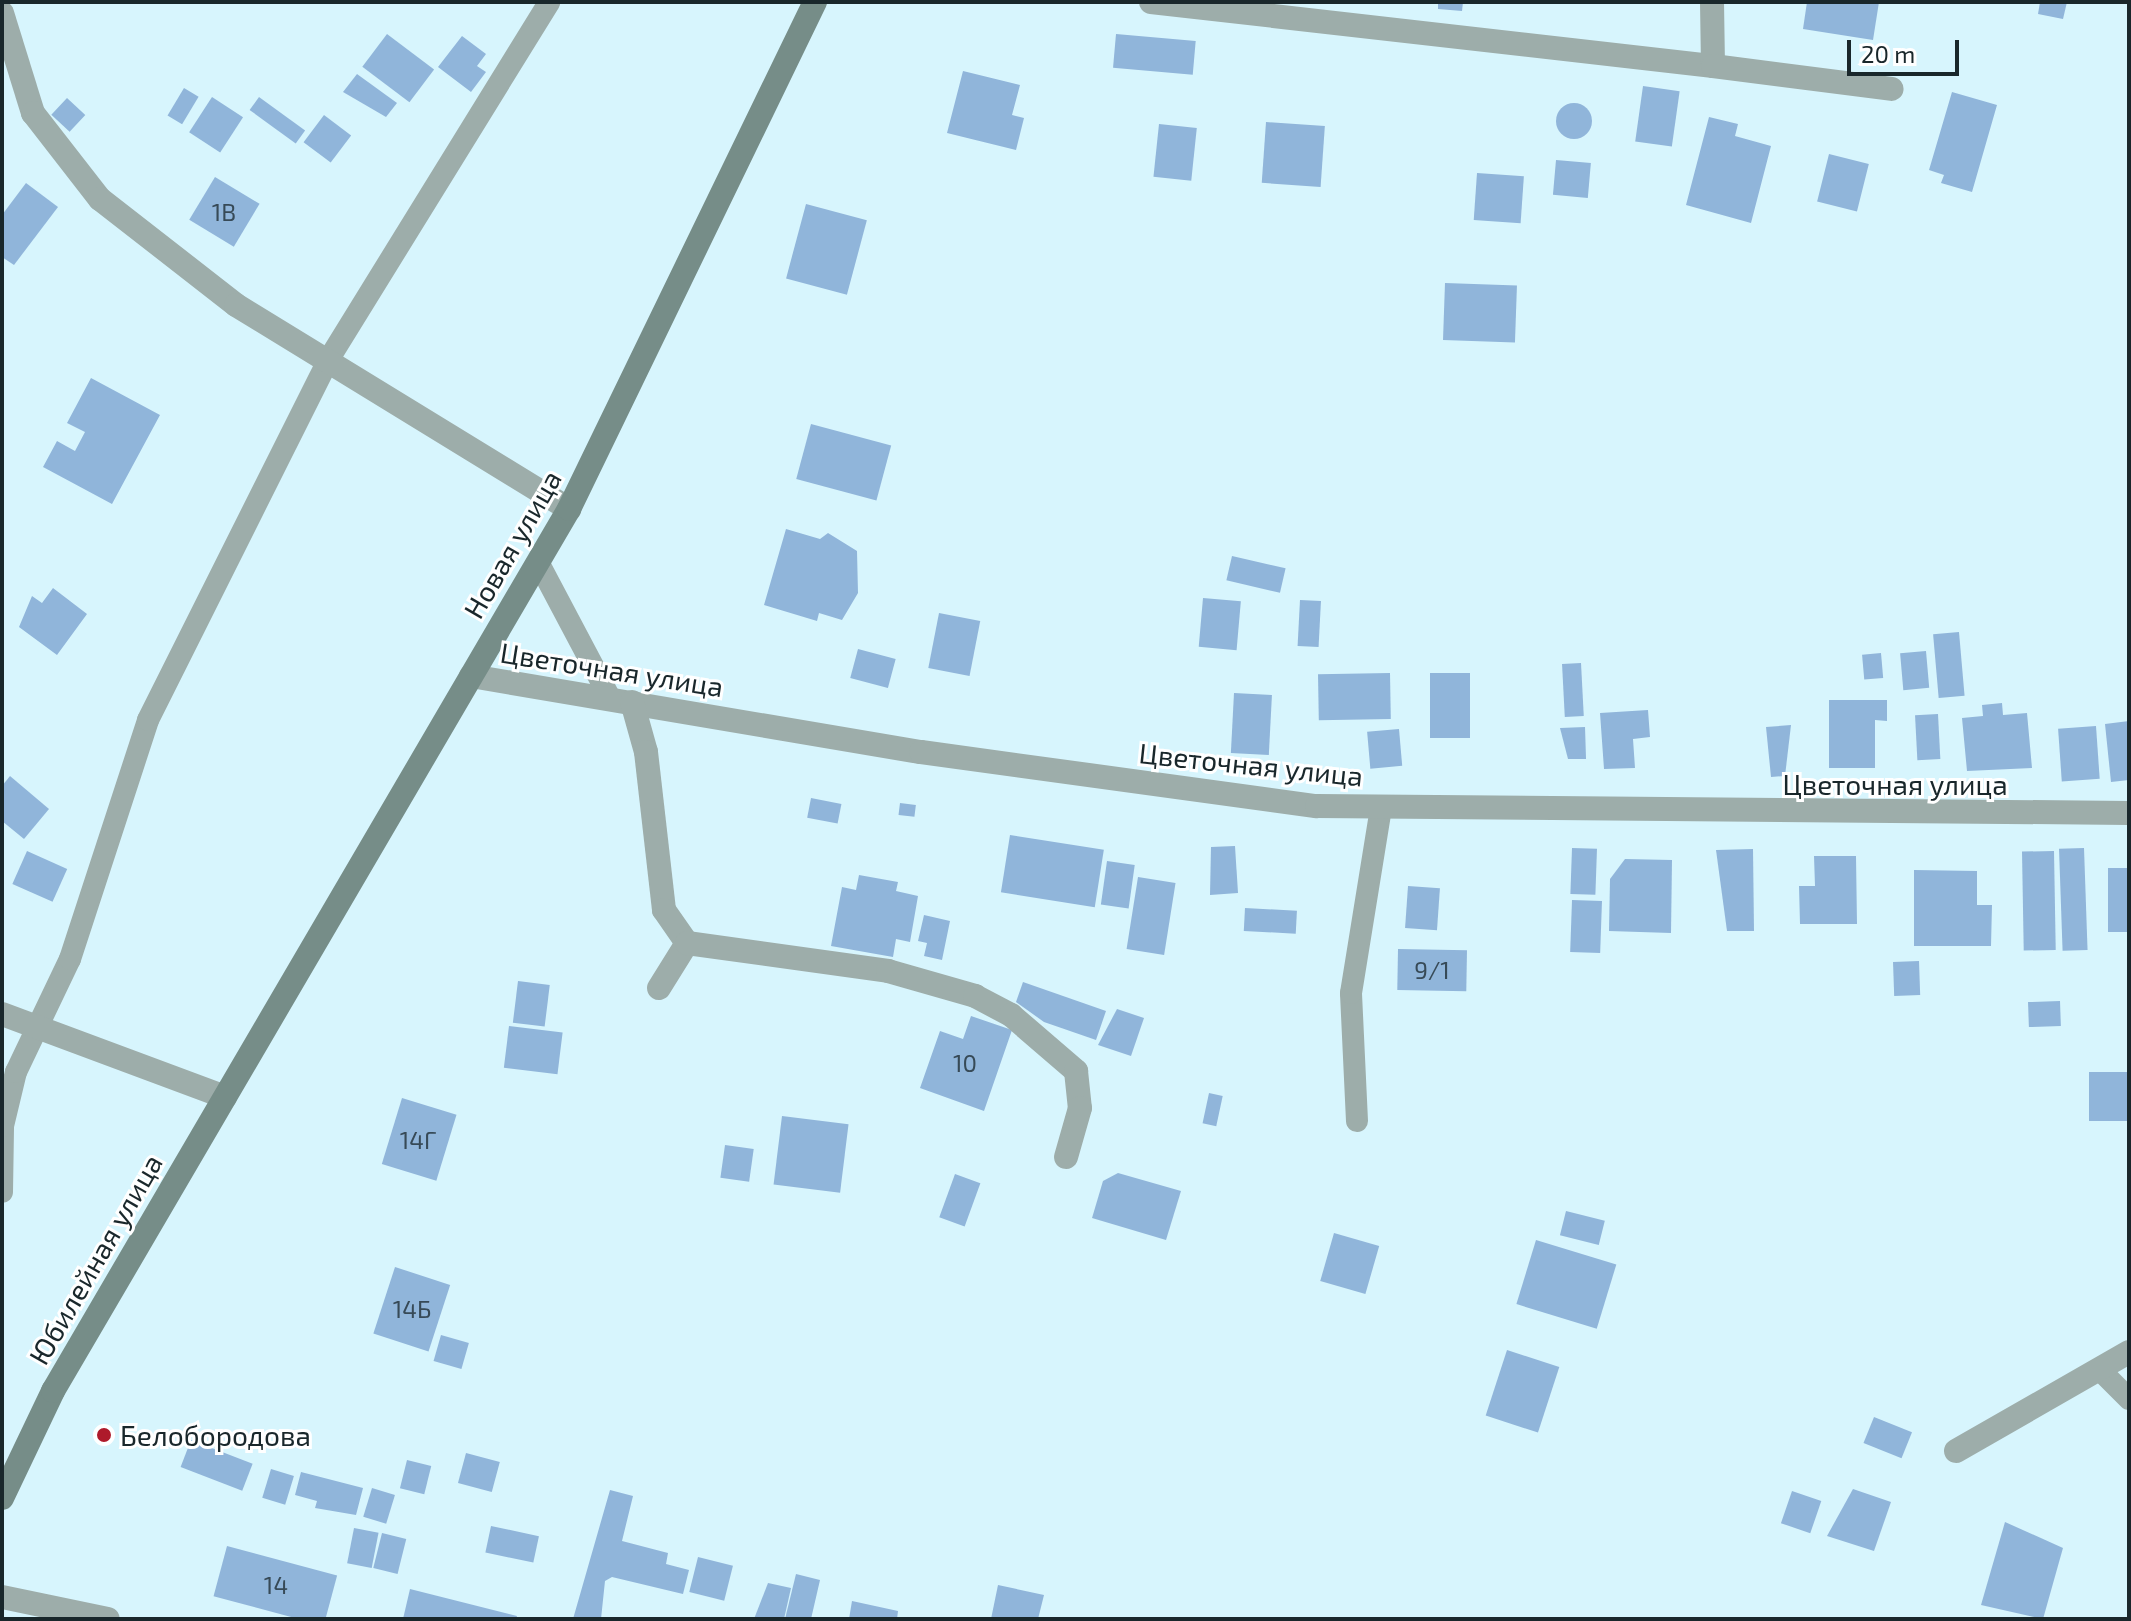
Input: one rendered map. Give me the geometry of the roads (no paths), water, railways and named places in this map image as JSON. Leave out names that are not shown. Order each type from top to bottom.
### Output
[{"type":"main road","name":"Новая улица","points":[[225,1097],[569,509],[815,2]]},
{"type":"main road","name":"Юбилейная улица","points":[[2,1498],[53,1391],[225,1097]]},
{"type":"street","points":[[1151,2],[1892,89]]},
{"type":"street","points":[[1712,2],[1713,66]]},
{"type":"street","points":[[2,13],[33,113],[71,171],[194,273],[327,362],[569,509]]},
{"type":"street","name":"Цветочная улица","points":[[471,676],[921,752],[1317,806],[2129,813]]},
{"type":"street","points":[[621,700],[646,752],[664,910],[687,943],[888,971],[975,996],[1011,1015],[1076,1071],[1080,1108],[1066,1157]]},
{"type":"street","points":[[659,988],[687,943]]},
{"type":"street","points":[[4,1016],[225,1097]]},
{"type":"street","points":[[1956,1451],[2129,1352]]},
{"type":"street","points":[[2,1597],[108,1619]]},
{"type":"lane","points":[[2,1192],[7,1102],[34,1028],[70,959],[148,720],[327,362],[549,2]]},
{"type":"lane","points":[[538,562],[621,700]]},
{"type":"lane","points":[[1357,1121],[1351,993],[1381,807]]},
{"type":"lane","points":[[2100,1370],[2129,1399]]},
{"type":"place","name":"Белобородова","points":[[104,1435]]}]
